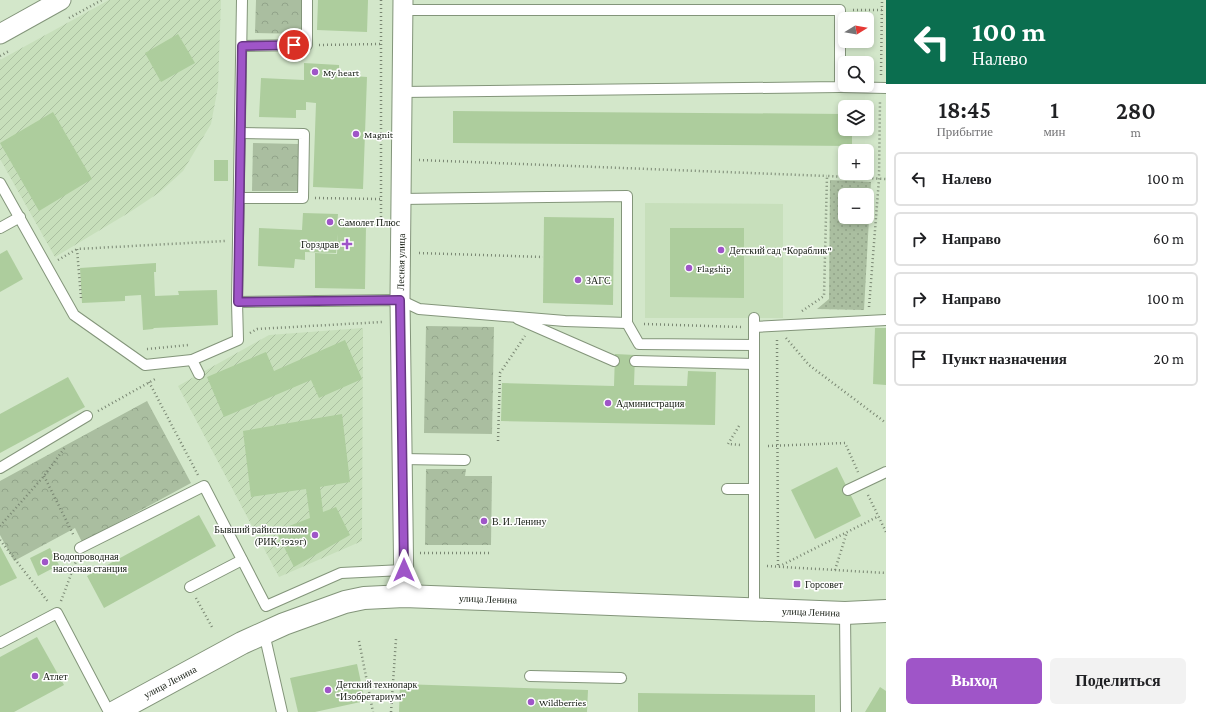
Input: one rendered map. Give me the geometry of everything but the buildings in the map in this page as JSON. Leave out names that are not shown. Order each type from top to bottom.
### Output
[{"type":"street","points":[[0,34],[61,0]]},
{"type":"street","name":"Лесная улица","points":[[403,5],[400,300],[404,596]]},
{"type":"street","name":"улица Ленина","points":[[115,712],[264,633],[345,602],[364,598],[404,596],[845,613],[886,611]]},
{"type":"lane","points":[[0,183],[74,315],[145,365],[192,360],[238,340],[242,0]]},
{"type":"lane","points":[[242,46],[307,45],[308,0]]},
{"type":"lane","points":[[403,5],[840,10],[840,56]]},
{"type":"lane","points":[[402,92],[838,87]]},
{"type":"lane","points":[[874,88],[886,88]]},
{"type":"lane","points":[[239,198],[303,198],[304,134],[240,134]]},
{"type":"lane","points":[[401,199],[627,196],[627,323],[639,344],[754,344]]},
{"type":"lane","points":[[0,228],[20,217]]},
{"type":"lane","points":[[238,302],[400,300],[419,309],[565,321],[627,323]]},
{"type":"lane","points":[[511,316],[614,361]]},
{"type":"lane","points":[[754,609],[754,323],[777,327],[886,320]]},
{"type":"lane","points":[[192,360],[199,374]]},
{"type":"lane","points":[[635,361],[754,364]]},
{"type":"lane","points":[[0,468],[87,416]]},
{"type":"lane","points":[[402,459],[466,460]]},
{"type":"lane","points":[[848,490],[886,472]]},
{"type":"lane","points":[[80,548],[204,486],[266,606],[341,573],[404,570]]},
{"type":"lane","points":[[727,489],[754,489]]},
{"type":"lane","points":[[190,587],[242,560]]},
{"type":"lane","points":[[0,643],[57,613],[109,712]]},
{"type":"lane","points":[[845,613],[846,712]]},
{"type":"lane","points":[[264,633],[282,712]]},
{"type":"lane","points":[[530,676],[621,678]]},
{"type":"path","points":[[303,198],[381,199],[381,0]]},
{"type":"path","points":[[840,10],[882,10]]},
{"type":"path","points":[[307,45],[380,44]]},
{"type":"path","points":[[419,160],[886,179]]},
{"type":"path","points":[[777,327],[824,296],[827,176]]},
{"type":"path","points":[[868,320],[878,179]]},
{"type":"path","points":[[47,266],[77,249],[238,240]]},
{"type":"path","points":[[77,249],[82,320]]},
{"type":"path","points":[[419,253],[543,257]]},
{"type":"path","points":[[238,340],[257,329],[382,322]]},
{"type":"path","points":[[627,323],[754,323]]},
{"type":"path","points":[[498,441],[500,373],[532,326]]},
{"type":"path","points":[[777,327],[809,365],[886,423]]},
{"type":"path","points":[[777,327],[778,567]]},
{"type":"path","points":[[125,350],[192,344]]},
{"type":"path","points":[[87,416],[163,375]]},
{"type":"path","points":[[149,382],[204,486]]},
{"type":"path","points":[[0,526],[44,476],[70,440]]},
{"type":"path","points":[[754,445],[777,446],[845,443],[886,532]]},
{"type":"path","points":[[44,476],[80,548],[57,613]]},
{"type":"path","points":[[778,567],[878,516]]},
{"type":"path","points":[[835,570],[847,532]]},
{"type":"path","points":[[0,540],[57,613]]},
{"type":"path","points":[[420,553],[491,553]]},
{"type":"path","points":[[754,565],[886,573]]},
{"type":"path","points":[[190,587],[212,627]]},
{"type":"path","points":[[391,712],[396,639]]},
{"type":"path","points":[[359,641],[373,712]]},
{"type":"shaded area","points":[[109,0],[221,0],[218,87],[211,124],[183,171],[160,192],[130,212],[55,257],[0,159],[0,60]]},
{"type":"shaded area","points":[[645,203],[783,204],[783,318],[645,318]]},
{"type":"shaded area","points":[[363,328],[362,541],[279,577],[178,386],[269,335]]},
{"type":"green space","points":[[256,0],[301,0],[301,34],[255,33]]},
{"type":"green space","points":[[253,143],[298,144],[298,191],[252,191]]},
{"type":"green space","points":[[830,180],[871,182],[871,188],[838,188],[838,224],[869,224],[864,310],[817,309],[829,299]]},
{"type":"green space","points":[[426,326],[494,327],[492,434],[424,433]]},
{"type":"green space","points":[[147,401],[191,483],[82,542],[75,528],[14,561],[0,535],[0,481]]},
{"type":"green space","points":[[426,469],[466,469],[465,476],[492,476],[491,545],[425,545]]},
{"type":"place","name":"My heart","points":[[315,72]]},
{"type":"place","name":"Magnit","points":[[356,134]]},
{"type":"place","name":"Самолет Плюс","points":[[330,222]]},
{"type":"place","name":"Горздрав","points":[[347,244]]},
{"type":"place","name":"Детский сад \"Кораблик\"","points":[[721,250]]},
{"type":"place","name":"Flagship","points":[[689,268]]},
{"type":"place","name":"ЗАГС","points":[[578,280]]},
{"type":"place","name":"Администрация","points":[[608,403]]},
{"type":"place","name":"В. И. Ленину","points":[[484,521]]},
{"type":"place","name":"Бывший райисполком (РИК, 1929г)","points":[[315,535]]},
{"type":"place","name":"Водопроводная насосная станция","points":[[45,562]]},
{"type":"place","name":"Горсовет","points":[[797,584]]},
{"type":"place","name":"Атлет","points":[[35,676]]},
{"type":"place","name":"Детский технопарк \"Изобретариум\"","points":[[328,690]]},
{"type":"place","name":"Wildberries","points":[[531,702]]},
{"type":"route","points":[[294,45],[242,46],[238,302],[400,300],[404,570]]}]
